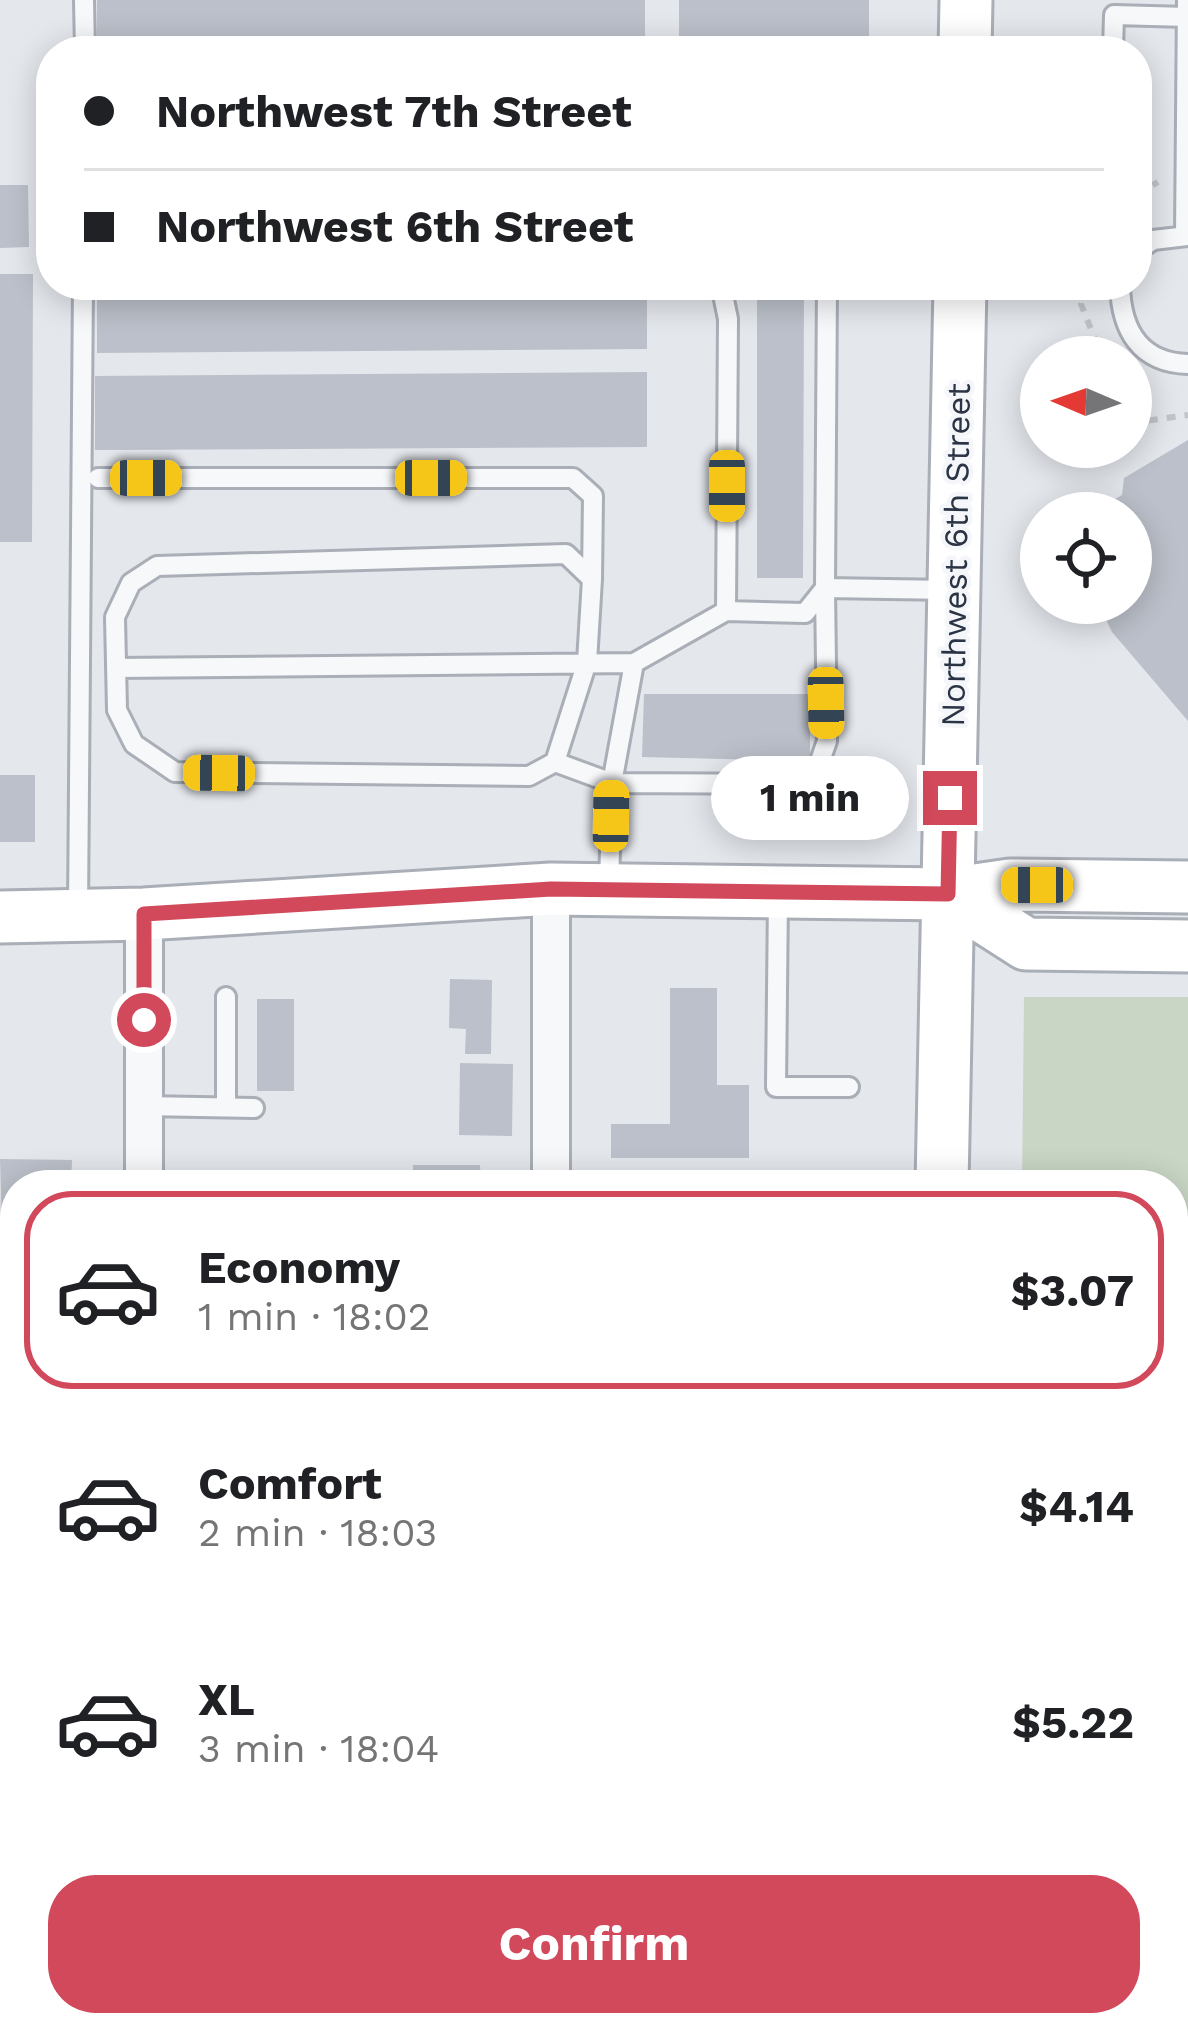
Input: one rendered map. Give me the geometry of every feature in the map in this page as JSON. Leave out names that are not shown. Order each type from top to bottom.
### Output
[{"type":"street","points":[[965,36],[966,0]]},
{"type":"street","name":"Northwest 6th Street","points":[[942,1170],[960,300]]},
{"type":"street","points":[[0,916],[144,914],[551,889],[948,894],[1010,885],[1188,886]]},
{"type":"street","points":[[551,889],[551,1170]]},
{"type":"street","points":[[948,894],[1026,944],[1188,946]]},
{"type":"street","points":[[144,914],[144,1170]]},
{"type":"lane","points":[[84,0],[85,36]]},
{"type":"lane","points":[[1152,244],[1187,236],[1187,0]]},
{"type":"lane","points":[[1113,36],[1114,15],[1187,17]]},
{"type":"lane","points":[[78,915],[83,300]]},
{"type":"lane","points":[[724,300],[728,319],[726,611]]},
{"type":"lane","points":[[555,762],[612,783],[812,784],[827,741],[827,300]]},
{"type":"lane","points":[[1120,300],[1132,339],[1149,355],[1188,364]]},
{"type":"lane","points":[[98,478],[573,478],[593,496],[592,579],[587,662],[555,762],[529,776],[175,772],[134,744],[117,710],[115,617],[131,584],[157,566],[566,554],[592,579]]},
{"type":"lane","points":[[116,668],[634,663],[726,611],[805,613],[825,587]]},
{"type":"lane","points":[[825,587],[954,590]]},
{"type":"lane","points":[[609,890],[612,783],[634,663]]},
{"type":"lane","points":[[778,892],[776,1087],[849,1088]]},
{"type":"lane","points":[[226,997],[226,1107]]},
{"type":"lane","points":[[144,1106],[254,1108]]},
{"type":"path","points":[[1152,188],[1158,185],[1158,168]]},
{"type":"path","points":[[1081,300],[1094,336]]},
{"type":"path","points":[[1152,420],[1188,415]]},
{"type":"green space","points":[[1024,997],[1188,997],[1188,1170],[1022,1170]]},
{"type":"building","points":[[97,0],[645,0],[645,36],[97,36]]},
{"type":"building","points":[[679,0],[869,0],[869,36],[679,36]]},
{"type":"building","points":[[0,185],[28,185],[29,247],[0,248]]},
{"type":"building","points":[[0,274],[33,274],[32,542],[0,542]]},
{"type":"building","points":[[97,300],[647,300],[647,349],[97,353]]},
{"type":"building","points":[[757,300],[804,300],[803,578],[757,578]]},
{"type":"building","points":[[647,372],[647,447],[95,450],[95,376]]},
{"type":"building","points":[[1188,440],[1188,721],[1108,624],[1152,624],[1152,492],[1122,492],[1124,478],[1141,468],[1152,468],[1152,461]]},
{"type":"building","points":[[644,694],[810,694],[810,761],[642,757]]},
{"type":"building","points":[[0,775],[35,775],[35,842],[0,842]]},
{"type":"building","points":[[450,979],[492,980],[491,1054],[465,1054],[466,1029],[449,1028]]},
{"type":"building","points":[[670,988],[717,988],[717,1085],[749,1085],[749,1158],[611,1158],[611,1124],[670,1124]]},
{"type":"building","points":[[257,999],[294,999],[294,1091],[257,1091]]},
{"type":"building","points":[[460,1063],[513,1064],[512,1136],[459,1135]]},
{"type":"building","points":[[0,1159],[72,1160],[72,1170],[0,1170]]},
{"type":"building","points":[[413,1165],[480,1165],[480,1170],[413,1170]]},
{"type":"route","points":[[144,1020],[144,914],[551,889],[948,894],[950,798]]}]
